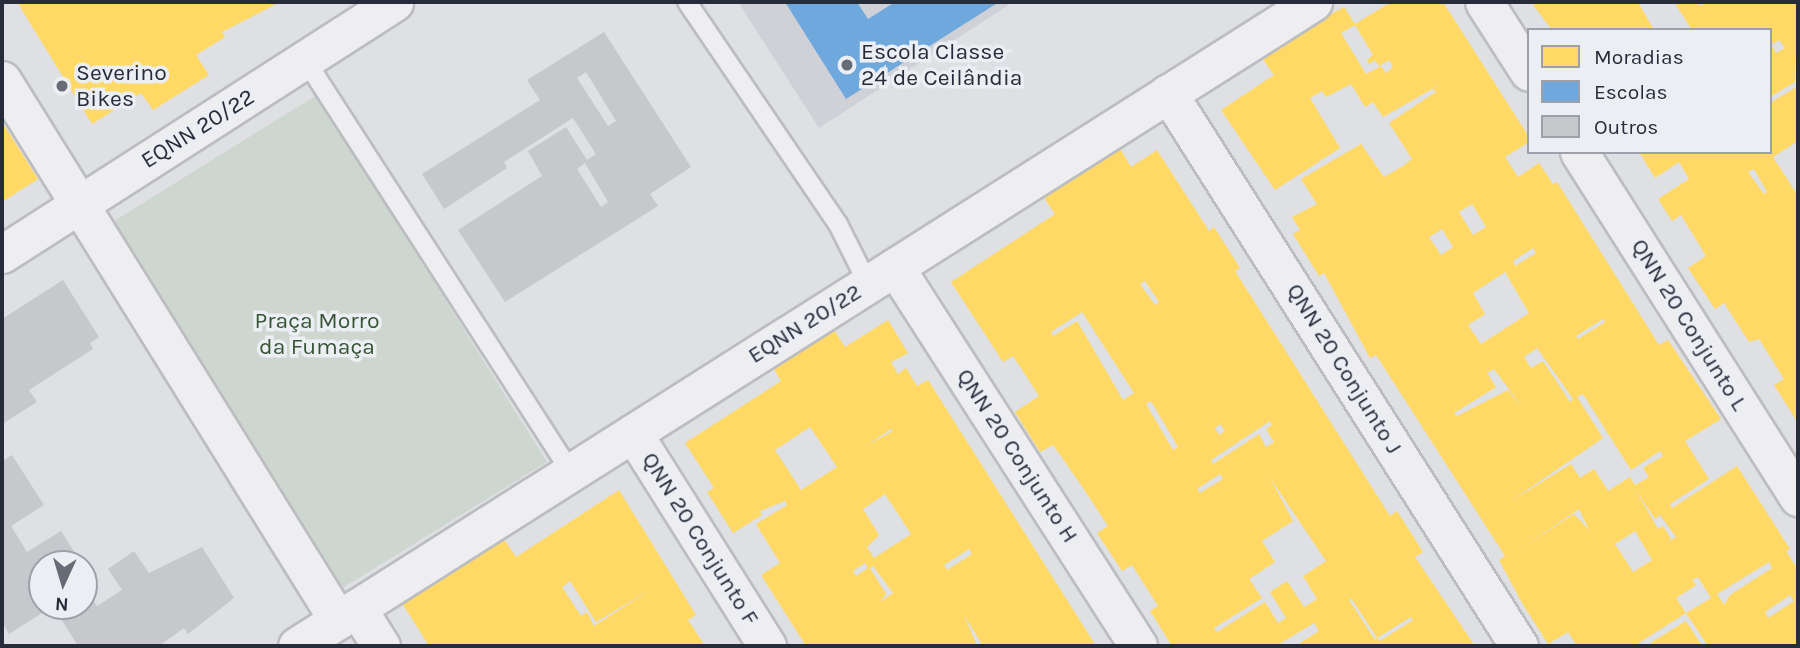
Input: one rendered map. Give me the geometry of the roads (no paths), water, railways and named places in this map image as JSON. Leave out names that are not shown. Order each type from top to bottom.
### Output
[{"type":"street","name":"EQNN 20/22","points":[[2,254],[306,61],[349,14],[394,2]]},
{"type":"street","name":"EQNN 20/22","points":[[297,646],[1313,2]]},
{"type":"street","points":[[1484,2],[1527,69]]},
{"type":"street","points":[[2,80],[79,205],[347,614],[381,646]]},
{"type":"street","name":"QNN 20 Conjunto J","points":[[1168,93],[1519,646]]},
{"type":"street","name":"QNN 20 Conjunto L","points":[[1581,154],[1798,497]]},
{"type":"street","name":"QNN 20 Conjunto H","points":[[882,275],[1138,646]]},
{"type":"street","name":"QNN 20 Conjunto F","points":[[633,433],[767,646]]},
{"type":"lane","points":[[687,2],[838,224],[882,275]]},
{"type":"lane","points":[[306,61],[571,472]]},
{"type":"place","name":"Escola Classe 24 de Ceilândia","points":[[847,65]]},
{"type":"place","name":"Severino Bikes","points":[[62,86]]},
{"type":"park label","name":"Praça Morro da Fumaça","points":[[317,334]]}]
